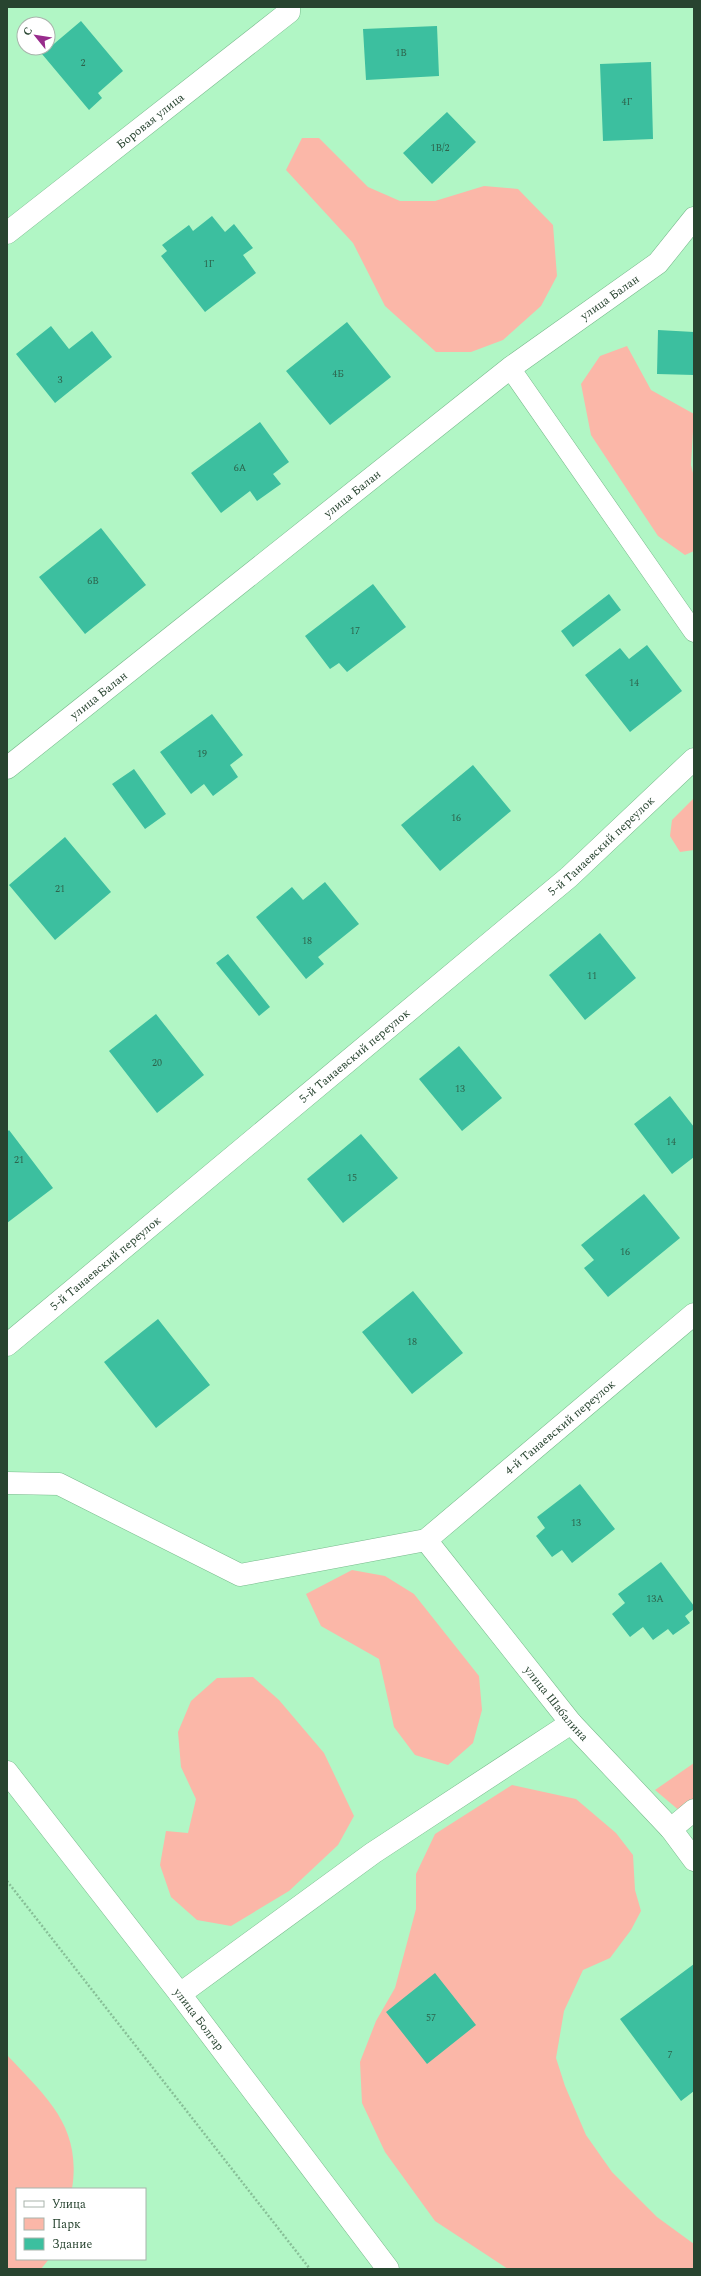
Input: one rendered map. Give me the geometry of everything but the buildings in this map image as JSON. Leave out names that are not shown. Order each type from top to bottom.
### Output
[{"type":"street","name":"Боровая улица","points":[[7,233],[289,12],[289,7]]},
{"type":"street","name":"улица Балан","points":[[7,768],[510,368],[658,263],[694,218]]},
{"type":"street","name":"5-й Танаевский переулок","points":[[7,1346],[569,877],[694,758]]},
{"type":"street","name":"4-й Танаевский переулок","points":[[426,1540],[694,1314]]},
{"type":"street","points":[[7,1484],[59,1484],[240,1575],[426,1540]]},
{"type":"street","name":"улица Шабалина","points":[[426,1540],[571,1723],[671,1829],[694,1860]]},
{"type":"street","points":[[180,1994],[374,1853],[571,1723]]},
{"type":"street","name":"улица Болгар","points":[[7,1772],[180,1994],[388,2269]]},
{"type":"street","points":[[671,1829],[694,1810]]},
{"type":"lane","points":[[510,368],[694,632]]},
{"type":"path","points":[[7,1881],[310,2269]]},
{"type":"green space","points":[[302,138],[319,138],[368,187],[400,201],[435,201],[484,186],[518,189],[553,225],[557,276],[541,306],[503,340],[471,352],[436,352],[385,306],[353,243],[286,170]]},
{"type":"green space","points":[[627,346],[651,390],[694,414],[691,465],[694,477],[694,551],[685,555],[658,536],[591,435],[581,384],[600,356]]},
{"type":"green space","points":[[694,798],[694,850],[680,852],[670,836],[672,820]]},
{"type":"green space","points":[[352,1570],[385,1576],[414,1594],[479,1676],[482,1710],[473,1743],[448,1765],[415,1755],[394,1727],[379,1659],[321,1626],[306,1594]]},
{"type":"green space","points":[[253,1677],[279,1700],[324,1753],[354,1816],[338,1845],[289,1891],[231,1926],[197,1920],[171,1897],[160,1865],[166,1831],[188,1833],[196,1799],[181,1767],[178,1732],[191,1701],[217,1678]]},
{"type":"green space","points":[[694,1763],[694,1823],[655,1790]]},
{"type":"green space","points":[[512,1785],[576,1799],[616,1833],[633,1855],[635,1890],[641,1911],[631,1930],[610,1958],[583,1970],[564,2011],[556,2058],[565,2086],[586,2135],[612,2172],[657,2217],[694,2244],[694,2269],[508,2269],[435,2221],[385,2152],[362,2103],[360,2062],[376,2021],[395,1988],[416,1909],[416,1874],[435,1834]]},
{"type":"green space","points":[[7,2055],[35,2085],[58,2114],[72,2147],[74,2167],[72,2188],[16,2188],[16,2260],[48,2260],[41,2269],[7,2269]]}]
